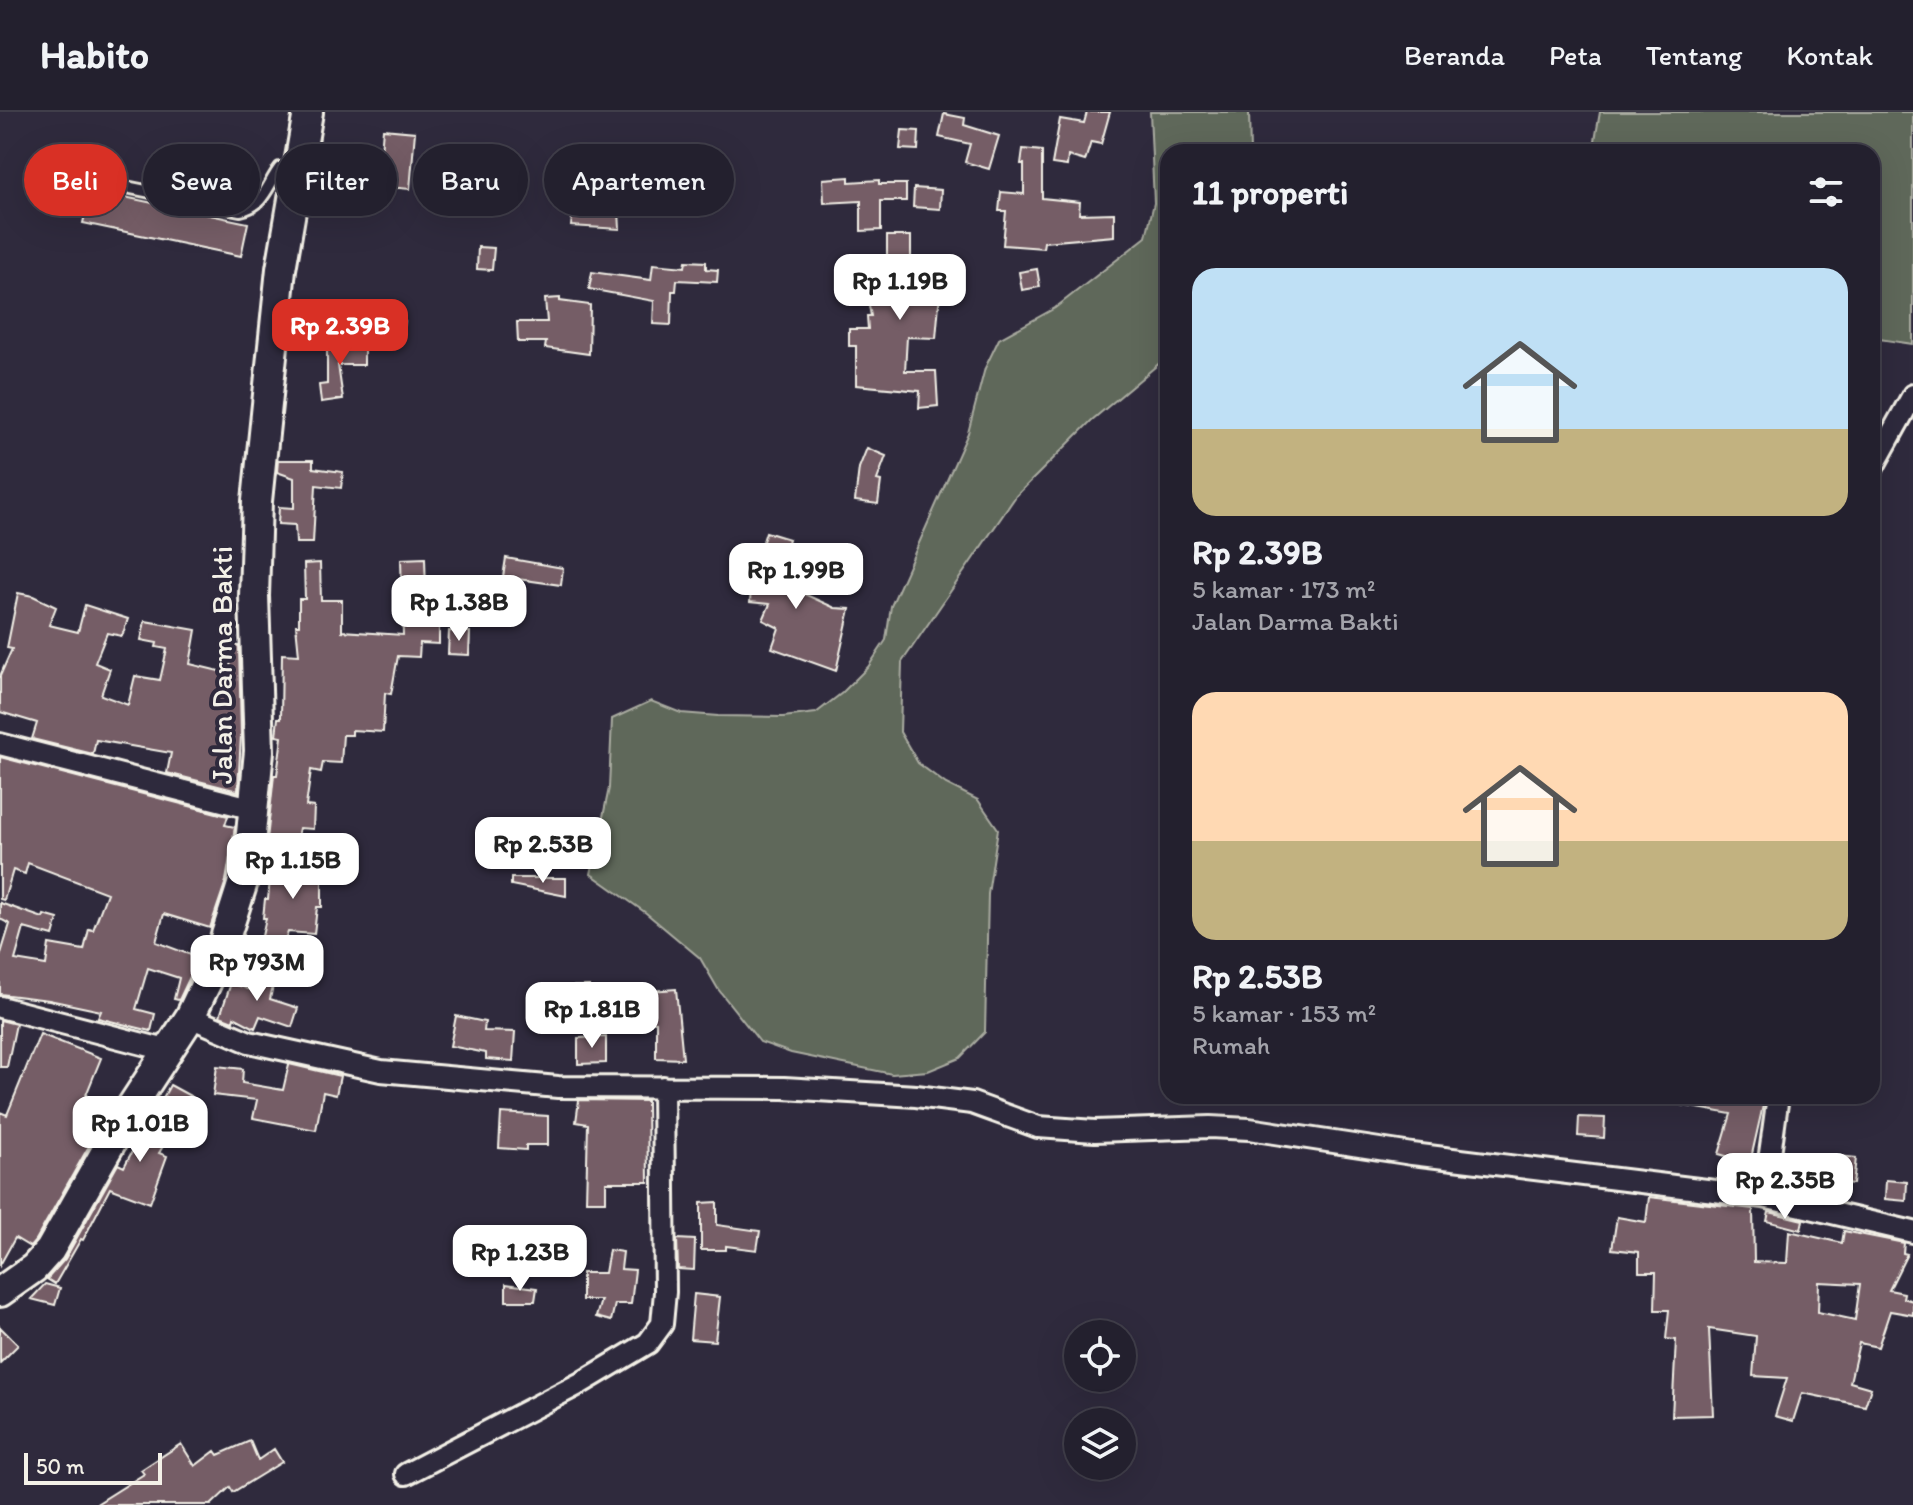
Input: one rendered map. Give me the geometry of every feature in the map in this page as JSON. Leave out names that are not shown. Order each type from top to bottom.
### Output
[{"type":"street","name":"Jalan Darma Bakti","points":[[302,144],[308,112]]},
{"type":"street","name":"Jalan Darma Bakti","points":[[0,1292],[34,1268],[50,1250],[130,1109],[190,1017],[228,932],[250,844],[254,809],[259,737],[254,596],[257,501],[281,269],[289,216]]},
{"type":"street","points":[[1880,455],[1913,395]]},
{"type":"street","points":[[0,744],[254,809]]},
{"type":"street","points":[[0,1007],[170,1051]]},
{"type":"street","points":[[190,1017],[249,1042],[381,1071],[558,1087],[784,1088],[916,1096],[972,1103],[1038,1127],[1081,1130],[1249,1129],[1412,1154],[1764,1197],[1913,1232]]},
{"type":"street","points":[[406,1474],[581,1383],[648,1343],[657,1333],[662,1324],[665,1292],[663,1087]]},
{"type":"street","points":[[1764,1197],[1777,1104]]},
{"type":"lane","points":[[131,188],[240,210],[252,208],[264,196],[276,175]]},
{"type":"green space","points":[[1150,112],[1249,112],[1250,144],[1160,144],[1160,363],[1092,420],[1016,496],[902,662],[900,732],[918,763],[946,784],[978,800],[998,829],[988,894],[985,1032],[960,1058],[928,1071],[892,1074],[791,1053],[760,1042],[718,989],[700,958],[646,913],[591,874],[609,788],[612,719],[651,701],[681,713],[783,717],[816,713],[842,693],[868,667],[886,640],[891,606],[968,433],[985,368],[999,339],[1055,308],[1146,237],[1154,203]]},
{"type":"green space","points":[[1600,112],[1913,112],[1913,344],[1880,339],[1880,144],[1594,144]]},
{"type":"building","points":[[1087,112],[1110,112],[1101,144],[1091,142],[1085,161],[1068,156],[1067,166],[1052,164],[1060,119],[1084,123]]},
{"type":"building","points":[[944,114],[965,118],[964,125],[999,136],[989,169],[965,162],[970,144],[939,137]]},
{"type":"building","points":[[383,129],[415,132],[410,189],[397,188],[397,144],[382,144]]},
{"type":"building","points":[[902,130],[919,131],[918,150],[900,149]]},
{"type":"building","points":[[1023,149],[1042,151],[1042,198],[1080,202],[1079,214],[1114,213],[1114,236],[1044,242],[1043,248],[1003,245],[1006,211],[999,211],[1001,192],[1024,194]]},
{"type":"building","points":[[849,177],[849,182],[879,180],[879,184],[906,184],[906,201],[881,201],[881,230],[861,231],[861,201],[824,203],[823,179]]},
{"type":"building","points":[[914,188],[941,190],[940,209],[913,207]]},
{"type":"building","points":[[127,198],[143,201],[143,216],[215,216],[248,223],[241,256],[83,223],[85,216],[127,216]]},
{"type":"building","points":[[572,216],[619,216],[620,229],[571,226]]},
{"type":"building","points":[[887,236],[911,236],[911,259],[943,258],[936,338],[907,337],[905,371],[936,371],[938,406],[919,408],[920,391],[856,385],[856,346],[849,346],[849,329],[868,329],[867,316],[871,316],[867,295],[877,293],[878,263],[887,263]]},
{"type":"building","points":[[478,247],[494,248],[492,270],[477,269]]},
{"type":"building","points":[[686,261],[706,262],[706,269],[718,270],[717,282],[677,280],[676,291],[672,291],[671,325],[653,324],[654,301],[589,289],[592,272],[651,280],[653,264],[685,267]]},
{"type":"building","points":[[1037,269],[1040,287],[1022,290],[1019,272]]},
{"type":"building","points":[[560,298],[560,301],[590,305],[589,354],[545,348],[546,342],[518,342],[517,322],[547,322],[545,299]]},
{"type":"building","points":[[382,317],[405,321],[402,340],[380,337]]},
{"type":"building","points":[[327,342],[364,342],[364,365],[338,365],[343,399],[321,402],[319,385],[327,384]]},
{"type":"building","points":[[867,448],[886,456],[877,480],[881,481],[878,504],[855,501],[859,468]]},
{"type":"building","points":[[278,460],[313,460],[313,468],[343,472],[341,488],[316,485],[313,543],[296,543],[295,525],[278,524],[279,507],[294,508],[294,478],[277,472]]},
{"type":"building","points":[[766,532],[789,539],[777,578],[794,581],[793,589],[835,608],[850,609],[836,671],[772,648],[779,628],[763,620],[770,604],[750,602],[752,575]]},
{"type":"building","points":[[425,558],[427,625],[439,625],[439,644],[420,643],[419,657],[398,656],[391,694],[385,693],[383,732],[352,730],[352,735],[343,735],[341,763],[323,762],[321,772],[311,770],[306,806],[314,807],[313,829],[299,828],[296,842],[267,840],[274,775],[277,775],[282,737],[276,736],[278,718],[281,718],[282,654],[299,655],[296,625],[299,625],[299,599],[305,599],[304,564],[320,563],[321,600],[342,600],[342,631],[403,635],[401,559]]},
{"type":"building","points":[[506,558],[563,568],[561,585],[503,577]]},
{"type":"building","points":[[18,593],[56,607],[49,625],[78,632],[85,605],[128,619],[122,636],[107,633],[95,663],[110,669],[101,695],[128,705],[135,676],[160,680],[167,649],[141,640],[145,621],[196,630],[190,664],[223,672],[223,668],[230,669],[232,645],[239,646],[241,735],[238,791],[167,773],[171,753],[96,740],[93,754],[32,739],[37,723],[0,712],[0,676],[12,649],[7,648]]},
{"type":"building","points":[[449,631],[470,632],[469,655],[448,654]]},
{"type":"building","points":[[0,757],[228,816],[225,825],[235,827],[226,881],[210,928],[164,914],[156,942],[199,958],[179,1000],[174,999],[179,978],[148,968],[136,1009],[155,1014],[151,1031],[98,1018],[101,1011],[0,994],[0,957],[10,924],[0,919],[0,903],[43,918],[44,915],[58,919],[53,936],[24,928],[15,960],[46,965],[49,944],[84,950],[89,929],[93,930],[107,893],[28,863],[25,874],[13,870],[4,900],[0,899]]},
{"type":"building","points":[[282,856],[330,858],[328,879],[322,878],[322,907],[317,907],[314,934],[288,932],[279,958],[259,950],[266,918],[263,918],[265,899],[268,899],[270,880],[277,880]]},
{"type":"building","points":[[511,878],[566,878],[566,896],[511,885]]},
{"type":"building","points":[[259,968],[276,972],[270,999],[298,1008],[292,1027],[260,1016],[255,1028],[234,1017],[233,1021],[220,1016],[231,983],[254,991]]},
{"type":"building","points":[[589,986],[589,1001],[550,1002],[550,987]]},
{"type":"building","points":[[676,989],[683,1059],[656,1058],[656,1022],[635,1020],[637,992]]},
{"type":"building","points":[[456,1016],[485,1022],[484,1031],[515,1032],[513,1061],[486,1059],[486,1053],[450,1046]]},
{"type":"building","points":[[0,1020],[16,1024],[7,1067],[0,1067]]},
{"type":"building","points":[[40,1034],[101,1058],[76,1120],[98,1130],[36,1240],[30,1247],[15,1238],[0,1265],[0,1112],[7,1115]]},
{"type":"building","points":[[606,1037],[606,1063],[578,1064],[578,1038]]},
{"type":"building","points":[[289,1064],[340,1076],[336,1095],[323,1092],[316,1130],[253,1118],[257,1100],[213,1095],[217,1066],[243,1069],[242,1083],[283,1090]]},
{"type":"building","points":[[170,1085],[192,1097],[159,1153],[167,1156],[150,1203],[110,1188],[83,1240],[55,1284],[47,1279],[65,1259],[118,1164],[124,1167],[137,1142],[142,1145],[162,1112],[157,1109]]},
{"type":"building","points":[[579,1100],[647,1101],[648,1182],[606,1182],[606,1201],[586,1201],[588,1124],[576,1122]]},
{"type":"building","points":[[1675,1104],[1763,1104],[1750,1163],[1719,1154],[1731,1114]]},
{"type":"building","points":[[501,1113],[548,1116],[548,1145],[526,1145],[526,1150],[499,1148]]},
{"type":"building","points":[[1579,1117],[1605,1118],[1604,1138],[1578,1136]]},
{"type":"building","points":[[1838,1156],[1856,1158],[1853,1184],[1835,1182]]},
{"type":"building","points":[[1886,1180],[1907,1182],[1906,1201],[1885,1199]]},
{"type":"building","points":[[1649,1197],[1753,1209],[1754,1262],[1787,1263],[1789,1231],[1842,1243],[1844,1231],[1904,1243],[1903,1253],[1907,1254],[1889,1290],[1904,1293],[1903,1298],[1913,1301],[1913,1315],[1890,1311],[1878,1347],[1859,1343],[1850,1382],[1871,1388],[1865,1406],[1802,1393],[1793,1421],[1775,1416],[1787,1378],[1753,1376],[1756,1336],[1709,1329],[1713,1415],[1672,1416],[1676,1340],[1666,1339],[1669,1310],[1655,1310],[1656,1272],[1639,1272],[1639,1252],[1612,1249],[1617,1217],[1646,1222]],"holes":[[[1819,1282],[1860,1284],[1855,1320],[1818,1312]]]},
{"type":"building","points":[[717,1202],[717,1225],[760,1231],[757,1250],[726,1246],[726,1250],[701,1250],[701,1203]]},
{"type":"building","points":[[1769,1212],[1803,1220],[1801,1230],[1767,1221]]},
{"type":"building","points":[[677,1239],[695,1240],[694,1270],[678,1269]]},
{"type":"building","points":[[609,1250],[623,1252],[621,1269],[635,1270],[631,1304],[615,1304],[611,1321],[596,1317],[601,1300],[582,1300],[582,1273],[605,1273]]},
{"type":"building","points":[[45,1284],[60,1288],[55,1305],[31,1299]]},
{"type":"building","points":[[506,1284],[537,1288],[535,1301],[506,1301]]},
{"type":"building","points":[[694,1294],[720,1297],[715,1341],[690,1339]]},
{"type":"building","points":[[0,1327],[18,1345],[0,1363]]},
{"type":"building","points":[[250,1441],[258,1460],[274,1449],[282,1462],[233,1492],[230,1487],[211,1505],[95,1505],[144,1474],[141,1470],[181,1444],[195,1466],[215,1451],[218,1455]]}]
